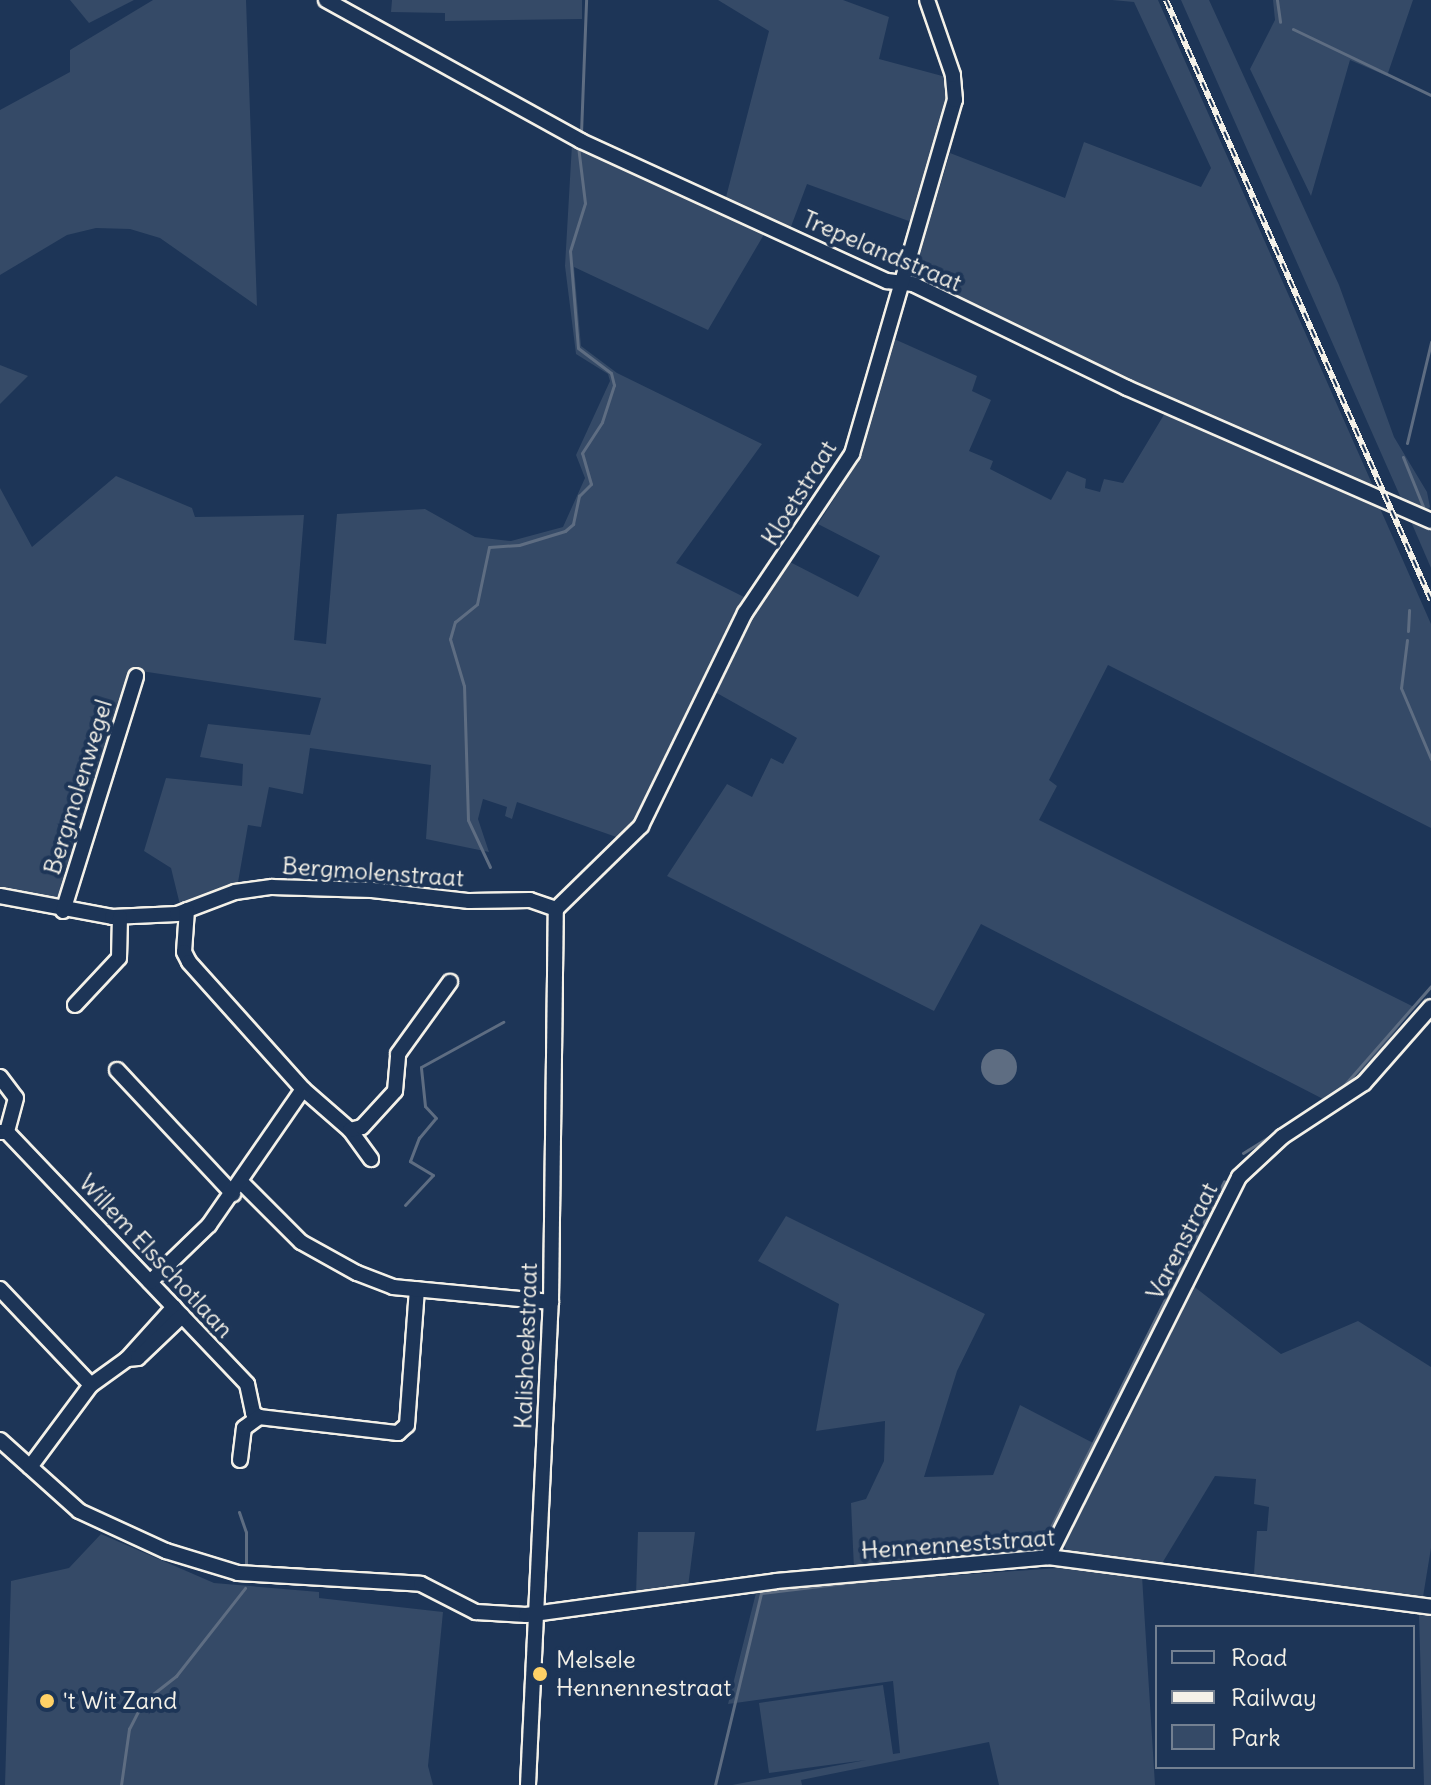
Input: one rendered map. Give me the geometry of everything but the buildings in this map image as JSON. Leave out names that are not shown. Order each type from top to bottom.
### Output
[{"type":"street","name":"Trepelandstraat","points":[[326,0],[581,141],[887,281],[902,282],[1431,521]]},
{"type":"street","name":"Kloetstraat","points":[[556,909],[641,826],[745,613],[839,479],[852,454],[955,100],[953,75],[927,0]]},
{"type":"street","name":"Bergmolenwegel","points":[[63,911],[136,676]]},
{"type":"street","name":"Bergmolenstraat","points":[[0,896],[63,911],[120,917],[187,910],[235,892],[272,887],[372,890],[469,901],[530,900],[556,909]]},
{"type":"street","name":"Kalishoekstraat","points":[[528,1785],[551,1302],[556,909]]},
{"type":"street","points":[[187,910],[184,952],[189,962],[303,1089],[350,1130],[371,1159]]},
{"type":"street","points":[[75,1005],[119,958],[120,917]]},
{"type":"street","points":[[350,1130],[362,1127],[395,1091],[398,1054],[450,982]]},
{"type":"street","name":"Varenstraat","points":[[1048,1557],[1239,1177],[1282,1137],[1364,1083],[1431,1007]]},
{"type":"street","points":[[117,1070],[237,1188],[324,1258],[393,1287],[551,1302]]},
{"type":"street","points":[[0,1077],[16,1098],[3,1132]]},
{"type":"street","points":[[150,1282],[209,1225],[303,1089]]},
{"type":"street","name":"Willem Elsschotlaan","points":[[3,1132],[247,1384],[253,1413],[259,1417]]},
{"type":"street","points":[[0,1289],[91,1385]]},
{"type":"street","points":[[240,1460],[244,1428],[259,1417],[389,1435],[400,1432],[407,1425],[417,1289]]},
{"type":"street","points":[[30,1467],[91,1385],[127,1359],[178,1312]]},
{"type":"street","name":"Hennenneststraat","points":[[0,1440],[96,1523],[228,1571],[421,1584],[470,1611],[534,1614],[776,1581],[1048,1557],[1431,1607]]},
{"type":"green space","points":[[70,0],[134,0],[89,23]]},
{"type":"green space","points":[[153,0],[246,0],[257,306],[160,238],[130,229],[96,228],[67,235],[0,275],[0,110],[70,72],[70,50]]},
{"type":"green space","points":[[392,0],[582,0],[582,19],[445,21],[445,13],[391,12]]},
{"type":"green space","points":[[718,0],[843,0],[889,17],[879,59],[946,77],[951,94],[917,224],[807,184],[789,232],[725,201],[769,31]]},
{"type":"green space","points":[[1112,0],[1158,0],[1377,495],[912,279],[950,153],[1065,198],[1084,142],[1201,187],[1211,168],[1134,2]]},
{"type":"green space","points":[[1181,0],[1209,0],[1339,285],[1394,437],[1427,492],[1430,507],[1424,514],[1404,505]]},
{"type":"green space","points":[[1273,0],[1413,0],[1387,76],[1350,60],[1311,196],[1250,69],[1275,20]]},
{"type":"green space","points":[[572,144],[766,231],[708,330],[574,267],[581,346],[617,373],[762,444],[676,563],[750,600],[649,804],[622,839],[517,802],[512,819],[505,816],[507,807],[483,799],[478,819],[489,852],[426,839],[431,765],[310,748],[303,794],[269,787],[261,827],[248,825],[237,888],[181,909],[171,868],[144,851],[166,778],[242,786],[243,764],[200,757],[208,724],[310,735],[321,698],[134,670],[63,906],[0,890],[0,488],[32,547],[116,476],[192,508],[195,517],[304,515],[294,640],[326,644],[337,514],[425,509],[475,537],[511,541],[563,527],[585,478],[576,455],[610,381],[608,374],[576,354],[565,266]]},
{"type":"green space","points":[[892,338],[977,376],[972,391],[991,400],[969,451],[993,461],[990,469],[1051,500],[1067,471],[1086,479],[1085,488],[1100,492],[1104,479],[1123,483],[1165,413],[1379,506],[1431,624],[1431,828],[1108,665],[1049,780],[1057,786],[1039,820],[1414,1007],[1368,1067],[1325,1100],[981,924],[934,1011],[667,876],[727,784],[752,797],[771,758],[783,764],[797,738],[715,692],[758,607],[790,562],[858,597],[880,556],[818,524],[852,471]]},
{"type":"green space","points":[[0,365],[28,376],[0,404]]},
{"type":"green space","points":[[1409,517],[1431,527],[1431,568]]},
{"type":"green space","points":[[786,1216],[985,1314],[957,1371],[924,1477],[993,1475],[1020,1405],[1097,1445],[1044,1550],[854,1569],[851,1503],[866,1499],[884,1461],[885,1421],[816,1431],[839,1304],[758,1261]]},
{"type":"green space","points":[[1192,1285],[1281,1354],[1358,1321],[1431,1367],[1431,1548],[1422,1603],[1259,1579],[1254,1573],[1257,1531],[1267,1531],[1269,1507],[1254,1504],[1256,1479],[1215,1476],[1161,1565],[1066,1550],[1063,1542]]},
{"type":"green space","points":[[638,1532],[695,1532],[688,1587],[636,1595]]},
{"type":"green space","points":[[101,1534],[214,1583],[319,1592],[319,1598],[443,1612],[428,1766],[433,1785],[5,1785],[11,1581],[69,1568]]},
{"type":"green space","points":[[1072,1567],[1142,1576],[1155,1785],[999,1785],[989,1742],[801,1780],[802,1785],[732,1785],[866,1760],[769,1773],[759,1703],[883,1685],[893,1754],[900,1753],[893,1681],[728,1704],[757,1589]]},
{"type":"green space","points":[[1419,1615],[1431,1616],[1431,1785],[1424,1785]]},
{"type":"shaded area","points":[[999,1049],[1012,1054],[1017,1067],[1012,1080],[999,1085],[986,1080],[981,1067],[986,1054]]},
{"type":"waterway","points":[[581,133],[586,0]]},
{"type":"waterway","points":[[1277,0],[1280,22]]},
{"type":"waterway","points":[[1293,29],[1431,95]]},
{"type":"waterway","points":[[490,867],[468,820],[464,686],[450,639],[455,622],[477,604],[489,547],[519,545],[565,531],[573,524],[579,496],[591,484],[582,453],[602,422],[614,385],[611,373],[578,348],[570,251],[585,203],[578,146]]},
{"type":"waterway","points":[[1407,443],[1431,342]]},
{"type":"waterway","points":[[1403,457],[1424,509]]},
{"type":"waterway","points":[[1408,631],[1409,610]]},
{"type":"waterway","points":[[1407,640],[1401,688],[1431,759]]},
{"type":"waterway","points":[[1340,1090],[1431,986]]},
{"type":"waterway","points":[[405,1205],[433,1175],[410,1161],[419,1138],[436,1118],[425,1106],[421,1067],[503,1022]]},
{"type":"waterway","points":[[1243,1153],[1277,1132]]},
{"type":"waterway","points":[[1041,1547],[1224,1181]]},
{"type":"waterway","points":[[239,1512],[246,1532],[246,1565]]},
{"type":"waterway","points":[[715,1785],[761,1593],[887,1578]]},
{"type":"waterway","points":[[144,1701],[176,1676],[245,1588]]},
{"type":"waterway","points":[[121,1785],[129,1729],[140,1707]]},
{"type":"railway","points":[[1166,0],[1431,600]]},
{"type":"place","name":"Melsele Hennennestraat","points":[[540,1674]]},
{"type":"place","name":"'t Wit Zand","points":[[47,1701]]}]
